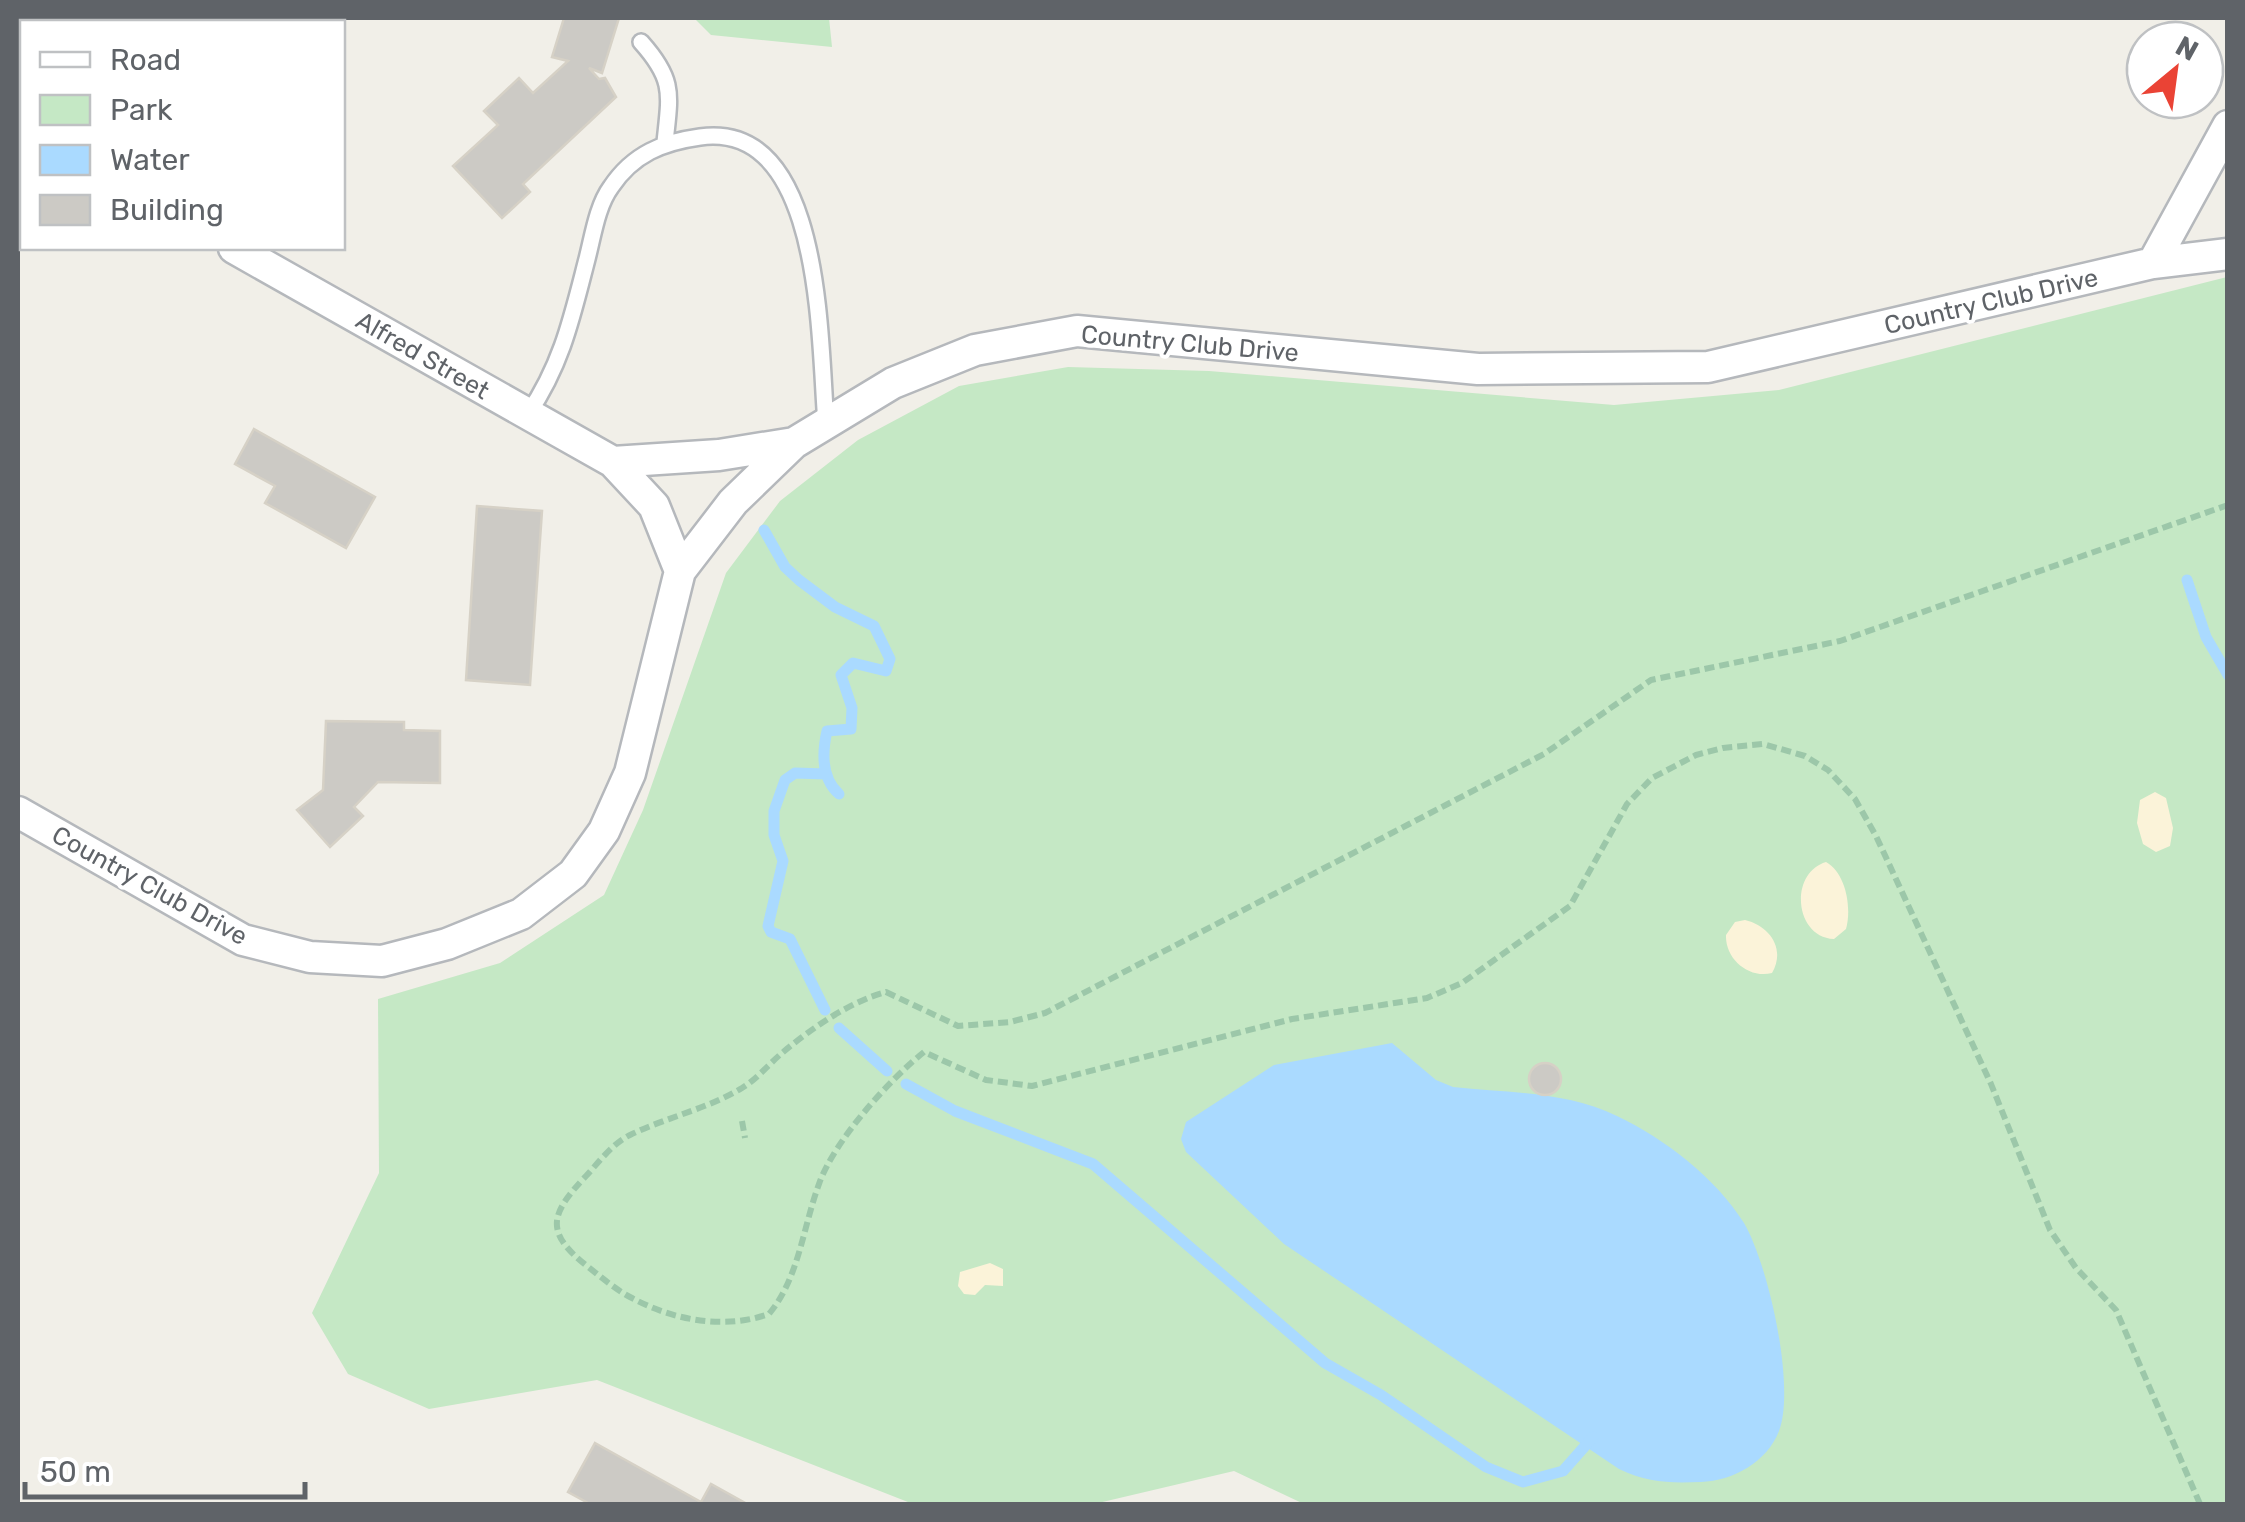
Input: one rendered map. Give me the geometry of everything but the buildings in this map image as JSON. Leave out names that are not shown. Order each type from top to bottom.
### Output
[{"type":"street","points":[[2153,264],[2228,126]]},
{"type":"street","name":"Alfred Street","points":[[238,250],[612,462],[654,506],[680,571]]},
{"type":"street","name":"Country Club Drive","points":[[18,812],[243,940],[310,957],[382,961],[447,944],[522,914],[573,874],[604,831],[630,773],[680,571],[733,502],[794,443],[893,383],[975,350],[1077,331],[1478,369],[1708,367],[2153,264],[2228,254]]},
{"type":"street","points":[[612,462],[719,454],[794,443]]},
{"type":"lane","points":[[641,42],[664,68],[669,98],[665,142]]},
{"type":"lane","points":[[528,414],[553,377],[609,188],[636,159],[665,142],[722,134],[755,146],[777,164],[802,218],[815,300],[826,423]]},
{"type":"path","points":[[2200,1504],[2116,1310],[2076,1268],[2050,1230],[1991,1084],[1876,836],[1854,800],[1828,770],[1784,748],[1763,744],[1696,755],[1652,778],[1627,804],[1570,906],[1462,982],[1428,998],[1292,1019],[1032,1086],[986,1080],[924,1052],[851,1128],[830,1157],[780,1300],[769,1314],[754,1319],[695,1322],[651,1309],[575,1256],[556,1237],[555,1225],[567,1197],[619,1142],[690,1114],[746,1086],[784,1051],[856,1002],[886,992],[949,1024],[968,1028],[1045,1014],[1544,754],[1651,680],[1840,642],[2228,505]]},
{"type":"path","points":[[742,1121],[744,1138]]},
{"type":"shaded area","points":[[18,18],[260,18],[20,20],[18,124]]},
{"type":"green space","points":[[694,18],[829,18],[832,47],[711,35]]},
{"type":"green space","points":[[2227,277],[2227,1504],[1304,1504],[1234,1471],[1094,1504],[913,1504],[597,1380],[429,1409],[348,1374],[312,1313],[379,1173],[378,999],[500,963],[604,895],[643,810],[726,573],[780,501],[858,440],[959,386],[1068,367],[1209,371],[1614,405],[1779,390]]},
{"type":"sand","points":[[2155,792],[2166,798],[2173,828],[2170,846],[2156,852],[2143,844],[2137,823],[2140,800]]},
{"type":"sand","points":[[1826,862],[1843,882],[1848,901],[1846,929],[1834,939],[1811,928],[1801,904],[1806,878]]},
{"type":"sand","points":[[1745,920],[1762,927],[1773,940],[1777,955],[1772,973],[1747,970],[1730,952],[1726,935],[1735,922]]},
{"type":"sand","points":[[990,1263],[1003,1269],[1003,1286],[985,1285],[975,1295],[964,1294],[958,1286],[960,1272]]},
{"type":"water","points":[[1392,1043],[1436,1080],[1453,1087],[1557,1097],[1617,1116],[1671,1148],[1704,1175],[1732,1206],[1744,1223],[1762,1266],[1777,1325],[1784,1385],[1779,1431],[1766,1452],[1748,1468],[1725,1478],[1701,1482],[1659,1481],[1619,1469],[1284,1244],[1186,1152],[1181,1139],[1186,1122],[1274,1065]]},
{"type":"waterway","points":[[764,530],[785,567],[799,580],[835,607],[874,626],[890,659],[886,671],[853,663],[841,675],[852,708],[851,729],[827,731],[824,756],[826,773],[839,794]]},
{"type":"waterway","points":[[2187,580],[2206,637],[2228,675]]},
{"type":"waterway","points":[[825,1010],[790,939],[771,932],[768,926],[783,861],[774,835],[774,811],[785,780],[795,773],[826,774]]},
{"type":"waterway","points":[[839,1028],[887,1071]]},
{"type":"waterway","points":[[906,1084],[955,1111],[1093,1164],[1325,1363],[1381,1395],[1486,1467],[1523,1482],[1563,1471],[1593,1437]]}]
